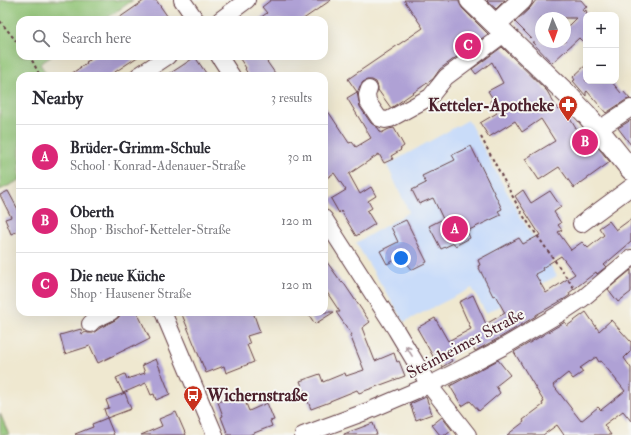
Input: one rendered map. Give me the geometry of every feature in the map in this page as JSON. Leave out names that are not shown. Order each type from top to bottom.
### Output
[{"type":"main road","points":[[470,0],[567,94],[599,129],[631,170]]},
{"type":"main road","points":[[500,29],[522,0]]},
{"type":"street","points":[[182,0],[193,16]]},
{"type":"street","points":[[225,16],[247,0]]},
{"type":"street","points":[[370,89],[367,95],[368,102],[380,118],[385,120],[390,119],[430,96],[446,77],[497,39],[500,29]]},
{"type":"street","points":[[144,72],[162,60]]},
{"type":"street","points":[[222,60],[229,72]]},
{"type":"street","points":[[599,129],[631,108]]},
{"type":"street","points":[[581,224],[631,187]]},
{"type":"street","points":[[328,224],[429,385],[468,435]]},
{"type":"street","name":"Steinheimer Straße","points":[[303,435],[368,411],[429,385],[503,347],[582,299],[631,258]]},
{"type":"street","points":[[90,324],[94,320],[102,316]]},
{"type":"street","points":[[165,316],[213,434]]},
{"type":"path","points":[[0,21],[16,41]]},
{"type":"path","points":[[31,60],[38,72]]},
{"type":"path","points":[[480,137],[522,214],[582,299]]},
{"type":"shaded area","points":[[468,120],[519,214],[557,276],[486,313],[472,288],[404,322],[356,243],[409,212],[387,165]]},
{"type":"green space","points":[[0,0],[133,0],[110,16],[16,16],[16,60],[46,60],[40,64],[45,72],[16,72],[16,182],[0,190]]},
{"type":"green space","points":[[0,413],[9,435],[0,435]]},
{"type":"building","points":[[145,0],[156,0],[167,16],[122,16]]},
{"type":"building","points":[[271,0],[331,0],[308,16],[263,16],[267,13],[262,7]]},
{"type":"building","points":[[404,0],[458,0],[462,8],[488,34],[440,69],[433,79],[391,108],[378,90],[376,82],[367,80],[363,82],[357,92],[348,79],[423,28]]},
{"type":"building","points":[[505,0],[496,9],[487,1]]},
{"type":"building","points":[[536,0],[581,0],[587,7],[582,10],[584,12],[583,42],[579,38],[571,45],[571,24],[577,18],[571,18],[571,12],[535,12],[535,42],[515,22]]},
{"type":"building","points":[[502,47],[547,91],[558,110],[563,107],[581,137],[586,133],[610,162],[574,188],[559,167],[539,180],[525,159],[555,141],[541,119],[522,132],[515,121],[489,137],[480,123],[497,113],[490,101],[493,99],[488,91],[503,83],[492,62],[476,74],[472,69]]},
{"type":"building","points":[[538,48],[568,48],[552,63]]},
{"type":"building","points":[[89,60],[133,60],[115,72],[74,72],[87,63],[86,62]]},
{"type":"building","points":[[190,60],[197,60],[205,72],[172,72]]},
{"type":"building","points":[[241,60],[266,60],[274,72],[247,72]]},
{"type":"building","points":[[583,68],[583,84],[614,84],[621,93],[623,91],[630,99],[606,113],[587,91],[586,96],[573,81],[575,80],[573,77]]},
{"type":"building","points":[[357,92],[360,107],[371,123],[378,128],[381,133],[394,128],[404,146],[400,149],[401,150],[391,156],[393,159],[384,163],[379,154],[349,174],[360,194],[371,187],[376,196],[368,201],[372,208],[367,211],[375,224],[356,236],[341,211],[339,213],[331,199],[346,190],[334,173],[328,177],[328,111],[349,143],[352,142],[356,147],[371,138],[347,98]]},
{"type":"building","points":[[631,120],[631,145],[618,128]]},
{"type":"building","points":[[471,146],[502,209],[498,211],[501,215],[467,231],[470,238],[455,246],[454,243],[441,249],[429,226],[443,219],[433,198],[419,204],[412,190],[426,183],[422,176],[455,160],[452,155]]},
{"type":"building","points":[[523,190],[531,203],[550,191],[561,207],[554,212],[561,223],[558,225],[562,230],[558,232],[571,250],[582,242],[588,248],[604,235],[599,228],[609,221],[616,230],[631,219],[631,242],[604,265],[606,267],[597,274],[596,272],[569,293],[570,295],[566,298],[475,351],[471,343],[448,354],[452,361],[442,367],[436,356],[434,358],[417,328],[435,318],[448,341],[471,329],[459,302],[473,295],[486,324],[505,313],[495,295],[493,296],[478,266],[480,265],[478,260],[519,238],[523,244],[540,235],[515,196]],"holes":[[[561,256],[575,274],[546,293],[535,274],[543,270],[542,268]]]},
{"type":"building","points":[[8,191],[16,206],[16,232],[11,234],[5,219],[11,217],[0,195]]},
{"type":"building","points":[[406,220],[427,262],[411,270],[404,256],[387,264],[380,251],[398,242],[391,227]]},
{"type":"building","points":[[328,264],[342,283],[343,282],[370,322],[362,328],[375,361],[394,353],[405,376],[359,393],[357,390],[311,409],[300,381],[320,374],[323,382],[345,373],[346,376],[364,370],[350,335],[352,335],[336,312],[340,312],[328,294]]},
{"type":"building","points":[[631,270],[631,292],[618,302],[608,289]]},
{"type":"building","points":[[328,312],[334,312],[328,316]]},
{"type":"building","points":[[586,312],[599,331],[611,320],[631,342],[631,351],[624,358],[631,368],[631,421],[623,411],[604,425],[611,435],[564,435],[557,425],[543,435],[507,435],[524,422],[523,420],[543,405],[542,403],[544,402],[514,352],[565,322],[567,326]],"holes":[[[596,357],[599,362],[601,361],[625,391],[601,410],[598,407],[581,421],[553,385],[568,373],[573,379],[583,372],[580,368]]]},
{"type":"building","points":[[139,316],[150,339],[98,363],[90,346],[65,354],[60,335],[81,329],[82,334],[86,332],[93,333],[119,317]]},
{"type":"building","points":[[183,316],[254,316],[260,332],[247,336],[250,344],[247,345],[254,362],[226,373],[224,366],[206,373]]},
{"type":"building","points":[[310,316],[328,316],[315,324]]},
{"type":"building","points":[[156,359],[170,394],[156,400],[154,394],[151,395],[146,383],[123,393],[116,378],[125,374],[127,379],[145,373],[142,365]]},
{"type":"building","points":[[498,360],[510,375],[496,386],[500,393],[479,411],[470,401],[462,406],[450,386]]},
{"type":"building","points":[[125,393],[131,409],[107,418],[104,409],[109,408],[106,400]]},
{"type":"building","points":[[242,393],[249,411],[267,403],[274,420],[270,421],[272,426],[249,435],[228,435],[221,417],[223,416],[218,402]]},
{"type":"building","points":[[426,397],[432,414],[416,420],[410,404]]},
{"type":"building","points":[[176,412],[186,435],[141,435],[162,426],[159,419]]},
{"type":"building","points":[[442,417],[452,430],[446,435],[440,435],[432,425]]},
{"type":"building","points":[[107,418],[114,435],[75,434],[93,427],[92,424]]},
{"type":"building","points":[[373,423],[377,435],[344,435],[344,434]]},
{"type":"place","name":"Die neue Küche","points":[[468,46]]},
{"type":"place","name":"Ketteler-Apotheke","points":[[568,122]]},
{"type":"place","name":"Oberth","points":[[585,142]]},
{"type":"place","name":"Brüder-Grimm-Schule","points":[[455,229]]},
{"type":"place","name":"Wichernstraße","points":[[193,412]]}]
